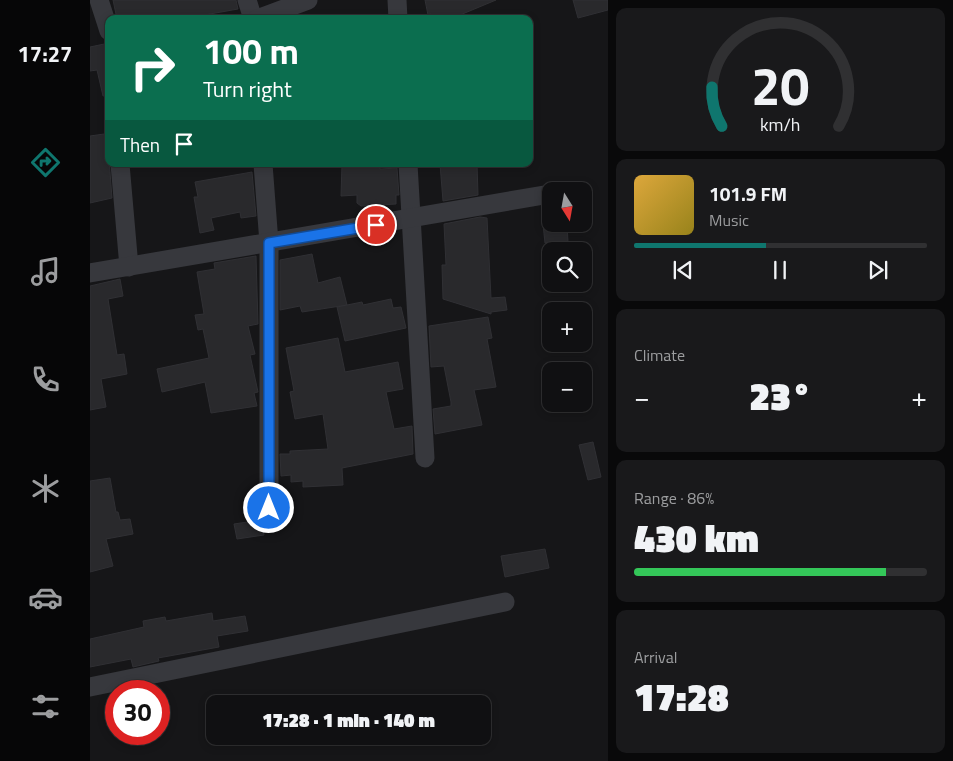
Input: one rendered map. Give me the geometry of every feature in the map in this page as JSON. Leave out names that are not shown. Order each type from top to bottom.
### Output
[{"type":"street","points":[[99,0],[105,19]]},
{"type":"street","points":[[247,0],[251,15]]},
{"type":"street","points":[[267,15],[308,0]]},
{"type":"street","points":[[397,0],[398,15]]},
{"type":"street","points":[[120,167],[129,267]]},
{"type":"street","points":[[263,167],[269,243],[269,508]]},
{"type":"street","points":[[408,167],[425,458]]},
{"type":"street","points":[[90,273],[542,195]]},
{"type":"street","points":[[90,687],[505,602]]},
{"type":"building","points":[[113,0],[236,0],[238,9],[204,15],[116,15]]},
{"type":"building","points":[[425,0],[496,0],[460,15],[428,15]]},
{"type":"building","points":[[573,0],[608,0],[608,10],[578,18]]},
{"type":"building","points":[[105,44],[105,96],[103,96],[97,70],[90,71],[90,47]]},
{"type":"building","points":[[104,134],[105,167],[110,167],[112,198],[90,203],[90,136]]},
{"type":"building","points":[[342,167],[397,168],[399,195],[396,195],[396,204],[361,206],[357,203],[357,195],[341,196]]},
{"type":"building","points":[[440,167],[477,167],[478,195],[443,201]]},
{"type":"building","points":[[252,172],[256,216],[241,218],[240,212],[211,218],[214,230],[200,233],[194,197],[198,197],[195,182]]},
{"type":"building","points":[[480,217],[487,218],[491,298],[505,297],[507,310],[491,312],[491,314],[443,299],[442,265],[446,265],[444,224]]},
{"type":"building","points":[[544,232],[567,232],[568,242],[545,242]]},
{"type":"building","points":[[312,254],[318,283],[340,277],[347,305],[302,312],[300,306],[280,310],[280,260]]},
{"type":"building","points":[[256,256],[258,324],[248,326],[255,354],[250,355],[258,392],[254,393],[257,406],[211,413],[205,382],[162,392],[157,369],[209,358],[203,329],[198,330],[195,315],[204,314],[197,272],[215,269],[214,263]]},
{"type":"building","points":[[120,279],[123,296],[108,299],[117,355],[124,354],[127,374],[101,379],[106,407],[90,410],[90,286]]},
{"type":"building","points":[[391,299],[393,308],[401,307],[406,328],[345,341],[337,307],[362,302],[363,305]]},
{"type":"building","points":[[488,317],[492,338],[487,339],[496,387],[474,390],[482,425],[435,434],[433,409],[451,406],[451,402],[444,366],[431,367],[429,326]]},
{"type":"building","points":[[338,338],[345,372],[398,362],[403,389],[386,392],[394,429],[412,426],[413,454],[342,468],[343,485],[303,487],[303,481],[291,482],[291,475],[281,476],[280,454],[290,454],[290,451],[328,449],[323,414],[295,419],[290,392],[294,391],[286,348]]},
{"type":"building","points":[[593,442],[601,477],[588,480],[579,445]]},
{"type":"building","points":[[110,478],[116,512],[118,512],[120,520],[130,519],[133,534],[106,539],[113,566],[90,572],[90,481]]},
{"type":"building","points":[[261,520],[264,535],[237,539],[234,524]]},
{"type":"building","points":[[545,549],[549,568],[505,577],[501,556]]},
{"type":"building","points":[[212,613],[213,621],[245,616],[248,631],[217,636],[219,647],[158,658],[159,661],[133,667],[131,659],[90,667],[90,639],[144,627],[143,621],[165,617],[166,621]]},
{"type":"route","points":[[269,508],[269,243],[376,225]]}]
